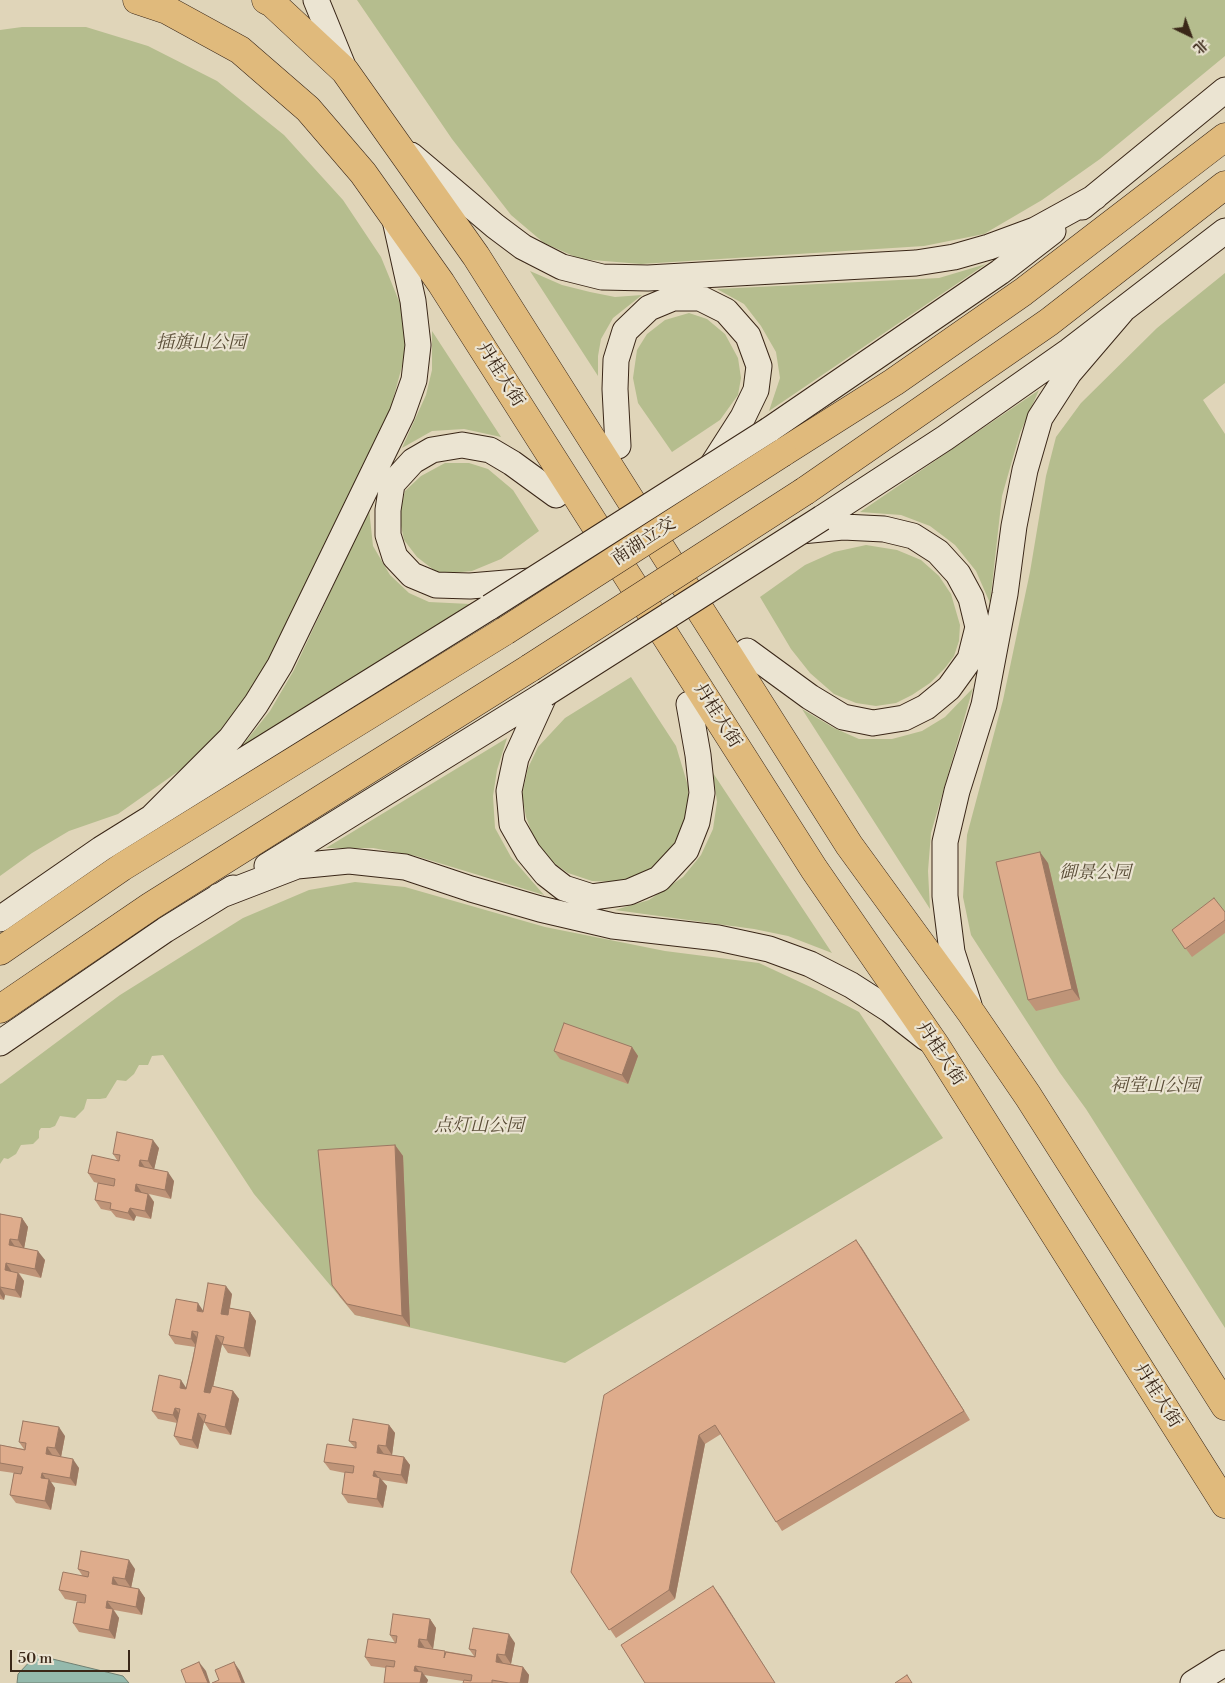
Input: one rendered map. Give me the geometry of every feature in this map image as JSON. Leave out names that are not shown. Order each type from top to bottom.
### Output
[{"type":"main road","name":"丹桂大街","points":[[137,0],[167,10],[240,50],[308,108],[363,173],[447,292],[814,869],[936,1046],[1225,1504]]},
{"type":"main road","points":[[266,0],[345,71],[476,256],[849,845],[972,1014],[1028,1096],[1225,1406]]},
{"type":"main road","name":"南湖立交","points":[[0,951],[122,867],[505,631],[894,382],[1023,292],[1225,137]]},
{"type":"main road","points":[[0,1009],[151,906],[530,668],[805,491],[1049,322],[1225,185]]},
{"type":"main road","points":[[432,194],[496,254],[860,828],[897,911]]},
{"type":"main road","points":[[421,254],[438,310],[797,874],[863,940]]},
{"type":"street","points":[[316,0],[345,71]]},
{"type":"street","points":[[0,918],[101,849],[490,607],[768,430],[1000,272],[1225,90]]},
{"type":"street","points":[[396,143],[523,247],[562,267],[602,277],[648,278],[906,264],[954,257],[989,247],[1035,230],[1095,197]]},
{"type":"street","points":[[152,817],[231,738],[256,704],[280,665],[402,414],[414,380],[418,345],[413,301],[395,218]]},
{"type":"street","points":[[4,1040],[165,930],[545,694],[945,438],[1069,351],[1225,231]]},
{"type":"street","points":[[618,446],[615,389],[616,360],[625,332],[649,308],[673,298],[700,298],[726,311],[748,336],[759,366],[756,390],[752,399],[743,417],[710,467]]},
{"type":"street","points":[[972,1014],[952,952],[945,896],[945,842],[957,791],[984,705],[1005,594],[1014,526],[1025,470],[1040,418],[1069,373],[1122,311]]},
{"type":"street","points":[[530,581],[470,586],[436,585],[412,575],[395,557],[388,535],[388,510],[392,484],[413,461],[432,450],[462,445],[490,450],[512,463],[556,496]]},
{"type":"street","points":[[747,651],[810,697],[843,717],[873,723],[904,718],[926,707],[949,688],[970,659],[978,627],[971,598],[958,574],[938,552],[913,536],[884,529],[843,527],[801,531]]},
{"type":"street","points":[[545,694],[516,758],[509,791],[512,824],[528,852],[546,874],[564,888],[592,897],[629,892],[659,879],[686,850],[697,822],[702,793],[698,755],[689,704]]},
{"type":"street","points":[[219,896],[297,866],[349,862],[405,867],[540,909],[612,926],[718,938],[770,948],[810,964],[851,985],[890,1010],[936,1046]]},
{"type":"street","points":[[1194,1683],[1225,1663]]},
{"type":"green space","points":[[357,0],[1225,0],[1225,56],[1100,159],[1042,200],[984,234],[924,246],[641,264],[580,259],[544,243],[511,215],[452,139]]},
{"type":"green space","name":"插旗山公园","points":[[22,27],[86,27],[148,46],[217,81],[284,135],[343,200],[381,257],[401,306],[406,351],[390,411],[267,665],[233,718],[183,768],[118,814],[69,831],[32,853],[0,876],[0,30]]},
{"type":"green space","points":[[986,264],[769,411],[780,378],[776,352],[761,326],[744,304],[717,289],[939,278]]},
{"type":"green space","points":[[530,271],[562,285],[590,292],[615,297],[642,295],[613,318],[601,339],[598,356],[598,376]]},
{"type":"green space","name":"御景公园","points":[[1225,273],[1225,383],[1203,400],[1225,434],[1225,1328],[1086,1109],[1060,1073],[971,935],[963,897],[967,835],[1003,700],[1030,572],[1046,476],[1056,437],[1081,403],[1157,328]]},
{"type":"green space","points":[[689,313],[707,319],[725,334],[738,358],[741,378],[738,395],[720,420],[672,452],[638,403],[633,378],[637,350],[647,334],[665,320]]},
{"type":"green space","points":[[432,331],[501,437],[464,429],[432,431],[402,448],[426,395],[432,370]]},
{"type":"green space","points":[[1039,390],[1020,433],[1002,496],[990,603],[976,571],[955,545],[930,526],[901,515],[860,512]]},
{"type":"green space","points":[[445,463],[469,463],[488,469],[513,490],[539,531],[501,559],[472,571],[439,574],[417,557],[404,540],[399,516],[405,491],[421,476]]},
{"type":"green space","points":[[369,509],[373,546],[390,575],[409,593],[429,602],[470,604],[238,751],[270,711],[294,670]]},
{"type":"green space","points":[[866,545],[897,550],[921,560],[939,576],[951,594],[960,625],[959,641],[954,656],[930,683],[896,703],[876,706],[856,703],[834,694],[810,673],[791,649],[760,597],[805,565],[834,552]]},
{"type":"green space","points":[[631,677],[676,746],[688,786],[688,813],[680,839],[664,860],[640,877],[617,882],[592,881],[568,873],[548,859],[534,838],[526,817],[522,795],[528,768],[538,747],[565,718]]},
{"type":"green space","points":[[973,688],[931,833],[928,871],[930,909],[802,709],[834,728],[859,739],[892,739],[922,731],[945,717]]},
{"type":"green space","points":[[507,738],[497,770],[493,796],[495,828],[511,857],[544,895],[416,856],[373,848],[326,848]]},
{"type":"green space","points":[[713,773],[832,953],[788,936],[754,929],[615,910],[649,900],[683,877],[701,855],[713,829],[717,802]]},
{"type":"green space","name":"点灯山公园","points":[[355,882],[405,887],[545,927],[665,951],[759,963],[859,1012],[943,1138],[565,1363],[355,1315],[254,1194],[163,1055],[152,1056],[148,1065],[139,1065],[134,1074],[126,1081],[117,1080],[106,1098],[87,1099],[84,1109],[75,1118],[60,1116],[55,1126],[41,1128],[39,1138],[33,1144],[21,1145],[16,1154],[8,1159],[4,1158],[0,1164],[0,1084],[120,995],[243,918],[309,890]]},
{"type":"water","points":[[36,1655],[123,1676],[129,1683],[17,1683],[18,1674]]},
{"type":"building","points":[[1040,852],[1072,989],[1028,1000],[996,862]]},
{"type":"building","points":[[1214,898],[1225,912],[1225,920],[1185,949],[1172,930]]},
{"type":"building","points":[[564,1023],[632,1047],[622,1075],[554,1051]]},
{"type":"building","points":[[117,1132],[153,1140],[148,1161],[140,1160],[139,1166],[168,1172],[165,1190],[136,1184],[135,1191],[148,1194],[145,1211],[130,1208],[128,1213],[110,1209],[111,1203],[95,1200],[98,1183],[114,1186],[115,1179],[88,1173],[92,1155],[119,1161],[120,1155],[113,1154]]},
{"type":"building","points":[[395,1145],[402,1316],[347,1304],[332,1285],[318,1150]]},
{"type":"building","points":[[0,1214],[22,1218],[18,1240],[10,1239],[9,1245],[38,1251],[35,1269],[6,1263],[5,1270],[18,1273],[15,1290],[0,1287]]},
{"type":"building","points":[[856,1240],[964,1411],[776,1522],[715,1425],[699,1435],[669,1590],[609,1630],[571,1572],[604,1395]]},
{"type":"building","points":[[208,1283],[226,1286],[221,1314],[228,1315],[229,1308],[250,1312],[244,1348],[222,1344],[224,1337],[216,1335],[204,1392],[210,1393],[212,1386],[233,1391],[225,1427],[204,1422],[206,1415],[198,1413],[192,1440],[174,1436],[180,1409],[175,1408],[173,1415],[152,1411],[159,1375],[181,1380],[180,1388],[186,1389],[193,1359],[198,1332],[192,1331],[191,1339],[169,1335],[176,1299],[198,1303],[197,1311],[203,1312]]},
{"type":"building","points":[[353,1419],[389,1425],[386,1446],[378,1445],[377,1453],[404,1457],[401,1475],[374,1471],[373,1476],[380,1478],[377,1499],[342,1494],[345,1472],[353,1473],[354,1466],[324,1462],[327,1444],[356,1448],[356,1442],[349,1441]]},
{"type":"building","points":[[23,1421],[59,1427],[55,1448],[47,1447],[46,1454],[73,1459],[70,1478],[42,1473],[41,1478],[49,1479],[45,1501],[10,1495],[14,1473],[21,1474],[23,1467],[0,1463],[0,1445],[25,1450],[26,1443],[19,1442]]},
{"type":"building","points":[[81,1551],[129,1560],[125,1579],[113,1577],[112,1584],[139,1589],[136,1607],[107,1601],[106,1608],[113,1609],[109,1630],[73,1623],[77,1602],[85,1603],[86,1595],[59,1590],[63,1572],[88,1577],[89,1572],[78,1569]]},
{"type":"building","points":[[713,1586],[775,1683],[645,1683],[621,1645]]},
{"type":"building","points":[[393,1614],[430,1619],[427,1640],[419,1639],[418,1647],[445,1651],[444,1658],[446,1652],[475,1657],[476,1650],[469,1649],[473,1628],[509,1634],[505,1655],[497,1654],[496,1662],[523,1667],[520,1683],[492,1680],[492,1683],[463,1683],[464,1680],[471,1681],[472,1675],[415,1666],[414,1671],[422,1672],[420,1683],[384,1683],[386,1666],[394,1667],[395,1661],[365,1657],[368,1639],[396,1643],[397,1636],[390,1635]]},
{"type":"building","points":[[199,1662],[208,1683],[186,1683],[181,1670]]},
{"type":"building","points":[[234,1662],[242,1683],[212,1683],[219,1680],[215,1670]]},
{"type":"building","points":[[907,1675],[912,1683],[895,1683]]},
{"type":"park label","name":"祠堂山公园","points":[[1155,1087]]}]
